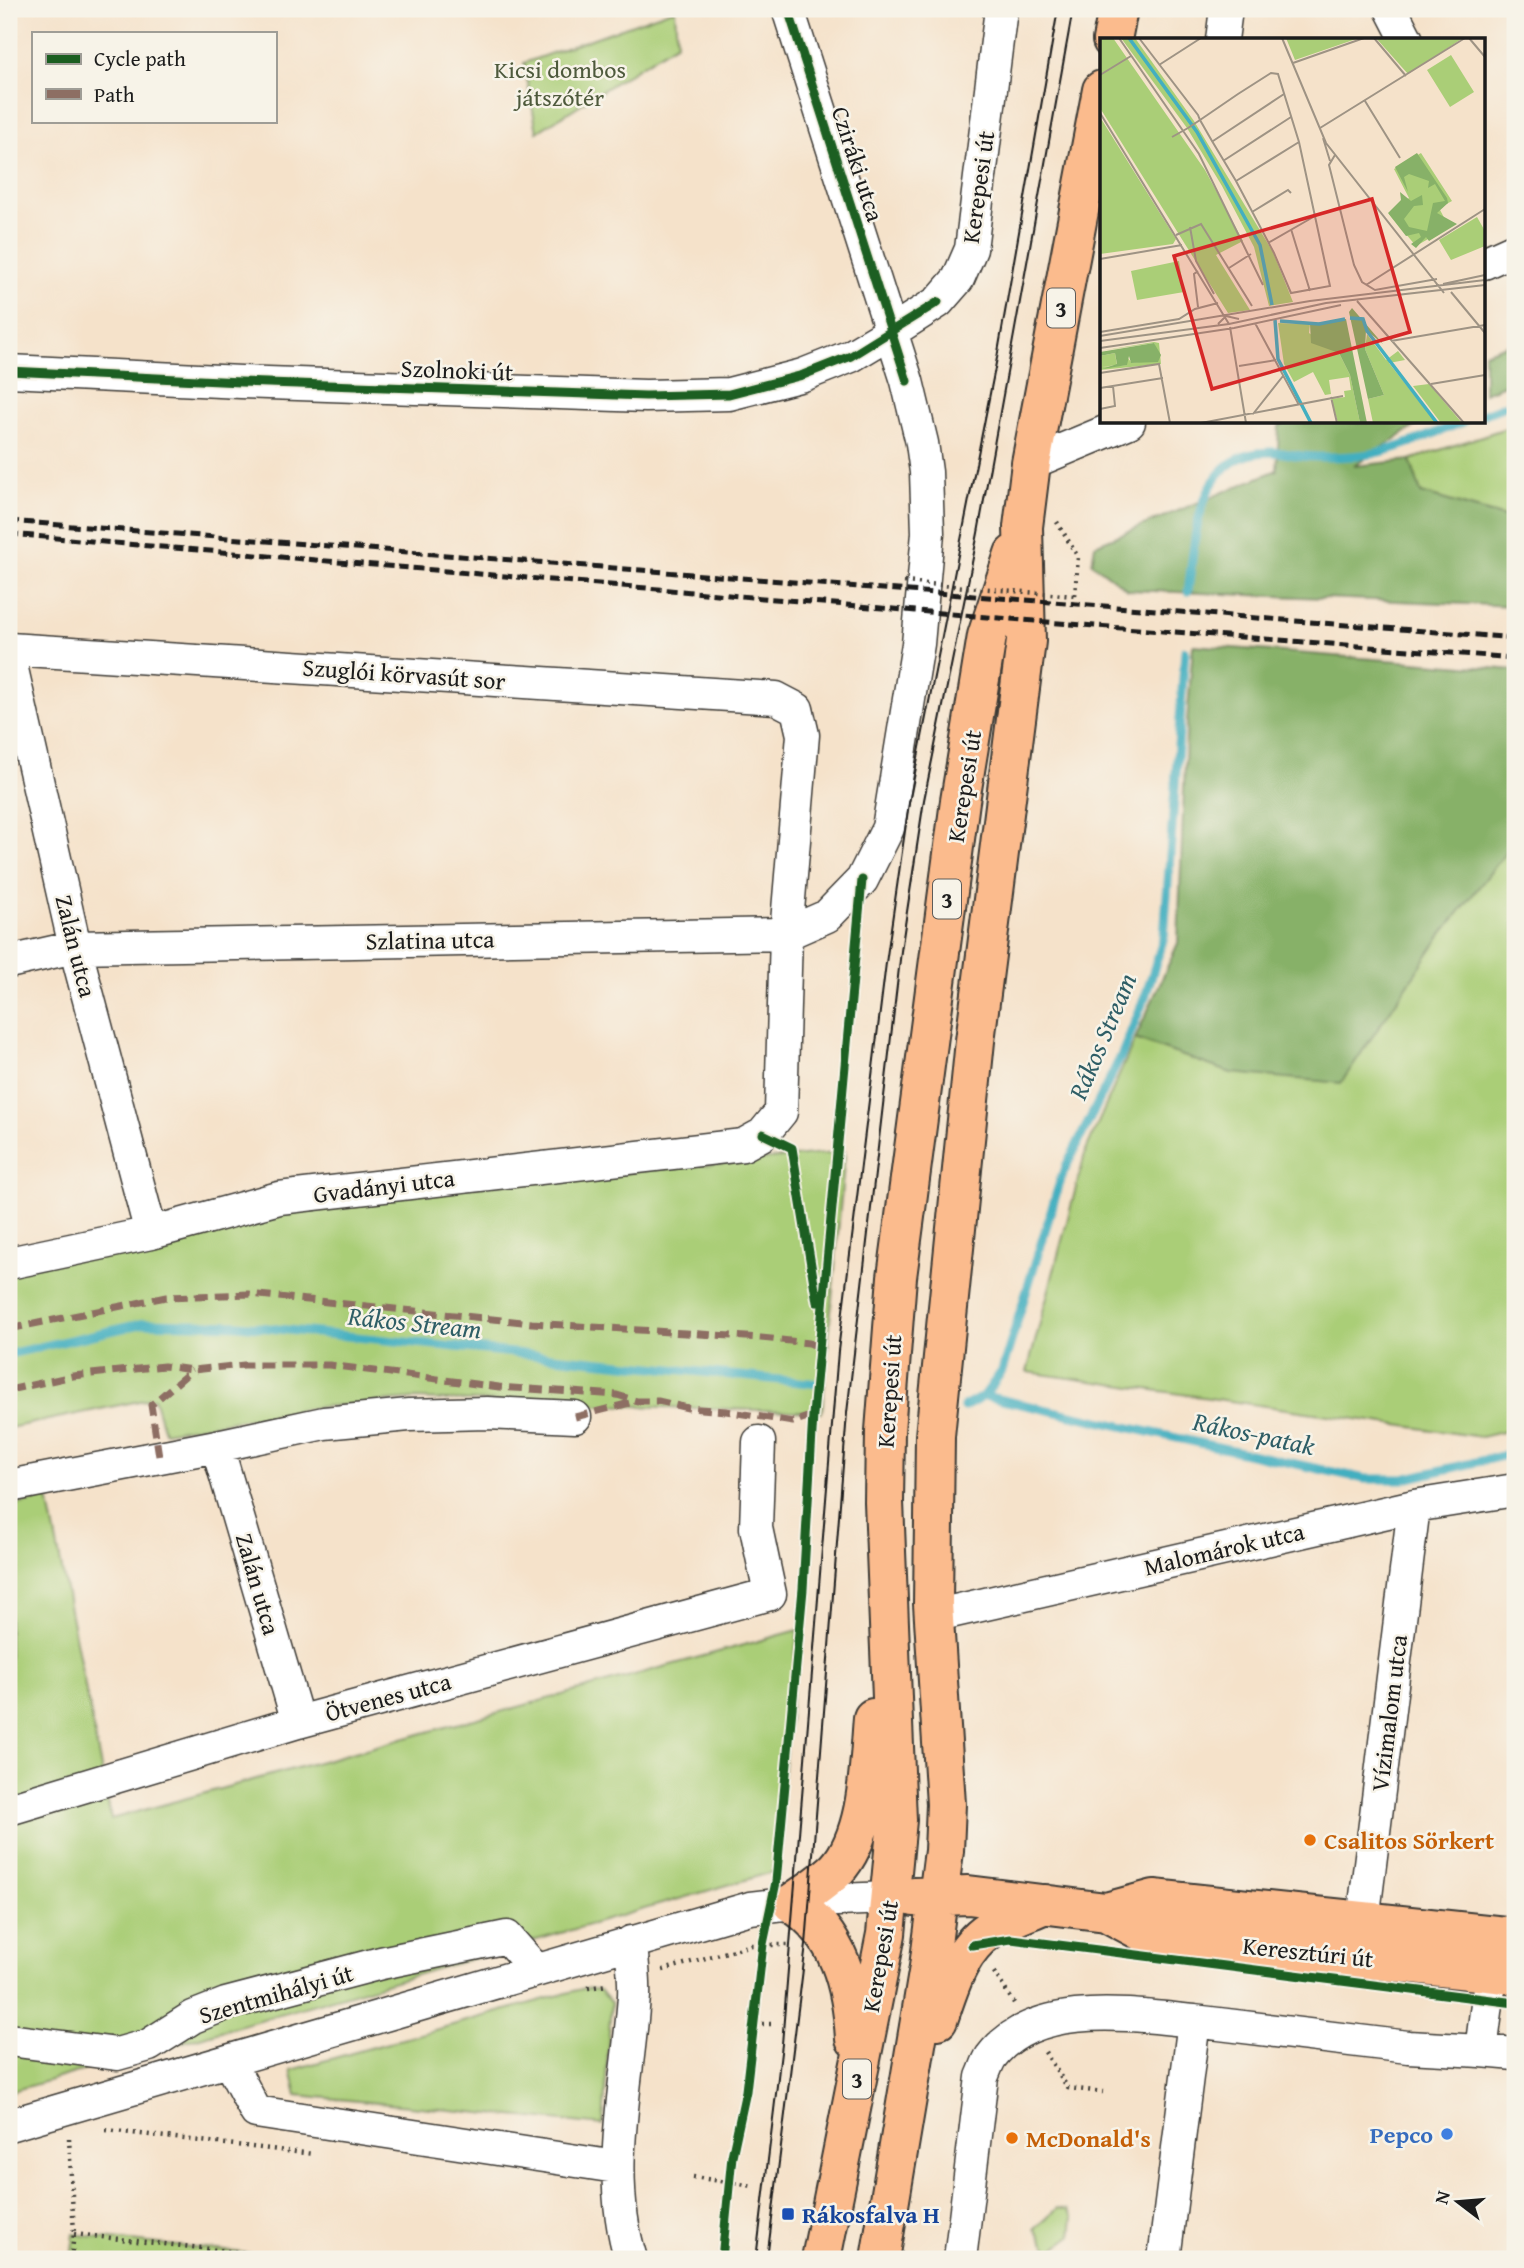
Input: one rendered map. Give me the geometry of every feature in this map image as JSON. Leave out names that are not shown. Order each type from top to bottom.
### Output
[{"type":"main road","points":[[1112,38],[1118,9]]},
{"type":"main road","name":"Kerepesi út","points":[[880,2259],[929,1967],[946,1804],[933,1616],[934,1436],[978,1015],[1026,641],[1038,521],[1031,463],[1100,101]]},
{"type":"main road","name":"Kerepesi út","points":[[821,2259],[891,1898],[897,1820],[887,1591],[885,1431],[897,1277],[958,815],[987,636],[1038,521]]},
{"type":"main road","points":[[781,1905],[836,1869],[849,1851],[859,1825],[868,1773],[887,1591]]},
{"type":"main road","name":"Keresztúri út","points":[[891,1898],[968,1895],[1045,1903],[1106,1912],[1149,1935],[1503,1974]]},
{"type":"main road","name":"Keresztúri út","points":[[1106,1912],[1154,1899],[1506,1936]]},
{"type":"main road","points":[[904,2110],[956,1970],[972,1945],[990,1929],[1045,1903]]},
{"type":"main road","points":[[781,1905],[809,1914],[835,1947],[846,1978],[854,2021],[857,2080]]},
{"type":"street","name":"Cziráki utca","points":[[786,934],[827,916],[862,880],[888,828],[919,645],[928,533],[926,472],[913,404],[788,9]]},
{"type":"street","name":"Kerepesi út","points":[[891,332],[937,302],[958,279],[971,249],[1001,9]]},
{"type":"street","points":[[1222,38],[1226,9]]},
{"type":"street","points":[[1391,9],[1406,38]]},
{"type":"street","points":[[1486,262],[1515,249]]},
{"type":"street","name":"Szolnoki út","points":[[9,371],[646,396],[729,394],[803,375],[851,356],[891,332]]},
{"type":"street","points":[[1031,463],[1124,424]]},
{"type":"street","name":"Szuglói körvasút sor","points":[[9,649],[776,698],[797,709],[803,735],[786,934]]},
{"type":"street","name":"Zalán utca","points":[[9,656],[75,947],[151,1233]]},
{"type":"street","name":"Szlatina utca","points":[[9,962],[75,947],[786,934]]},
{"type":"street","name":"Gvadányi utca","points":[[9,1262],[151,1233],[279,1198],[743,1145],[763,1134],[781,1112],[786,934]]},
{"type":"street","points":[[9,1486],[324,1423],[409,1415],[488,1413],[575,1417]]},
{"type":"street","name":"Ötvenes utca","points":[[9,1809],[298,1722],[770,1594],[756,1528],[759,1443]]},
{"type":"street","name":"Zalán utca","points":[[217,1446],[298,1722]]},
{"type":"street","name":"Malomárok utca","points":[[933,1616],[1415,1506],[1515,1490]]},
{"type":"street","name":"Vízimalom utca","points":[[1363,1921],[1415,1506]]},
{"type":"street","name":"Szentmihályi út","points":[[9,2125],[750,1909],[891,1898]]},
{"type":"street","points":[[1481,2051],[1503,1974],[1506,1936]]},
{"type":"street","name":"Szentmihályi út","points":[[9,2040],[117,2054],[149,2045],[193,2017],[226,2004],[381,1963],[507,1937],[536,1970]]},
{"type":"street","points":[[631,1942],[634,1994],[616,2167],[624,2236],[631,2259]]},
{"type":"street","points":[[960,2259],[982,2077],[991,2057],[1028,2027],[1054,2018],[1125,2015],[1408,2047],[1515,2053]]},
{"type":"street","points":[[1164,2259],[1194,2021]]},
{"type":"street","points":[[229,2061],[256,2112],[616,2167]]},
{"type":"path","points":[[904,582],[1075,596],[1079,557],[1038,521]]},
{"type":"path","points":[[762,1958],[763,1944],[781,1905]]},
{"type":"path","points":[[595,1988],[763,1944]]},
{"type":"path","points":[[753,2038],[756,2011]]},
{"type":"path","points":[[755,2024],[771,2024]]},
{"type":"path","points":[[55,2112],[70,2139],[74,2234],[71,2259]]},
{"type":"path","points":[[728,2195],[731,2169]]},
{"type":"path","points":[[693,2177],[754,2186]]},
{"type":"path","points":[[74,2234],[300,2259]]},
{"type":"green space","name":"Kicsi dombos játszótér","points":[[675,9],[677,43],[537,132],[524,63]]},
{"type":"green space","points":[[1515,342],[1515,381],[1486,392],[1486,352]]},
{"type":"green space","points":[[1419,424],[1354,466],[1410,460],[1421,493],[1515,520],[1515,606],[1128,590],[1092,563],[1095,545],[1277,470],[1279,426]]},
{"type":"green space","points":[[1515,425],[1515,520],[1421,493],[1410,460]]},
{"type":"green space","points":[[1193,645],[1515,670],[1515,841],[1442,934],[1341,1083],[1231,1073],[1135,1039],[1178,943],[1186,736]]},
{"type":"green space","points":[[1515,841],[1515,1429],[1481,1437],[1027,1372],[1086,1150],[1135,1039],[1232,1073],[1442,934]]},
{"type":"green space","points":[[845,1152],[822,1412],[414,1399],[319,1407],[164,1432],[154,1398],[9,1428],[9,1272],[255,1213],[378,1195]]},
{"type":"green space","points":[[48,1498],[111,1819],[798,1630],[773,1872],[9,2092],[9,1506]]},
{"type":"green space","points":[[585,1988],[600,1990],[611,2003],[603,2125],[297,2095],[291,2070]]},
{"type":"green space","points":[[1058,2208],[1068,2210],[1073,2217],[1071,2236],[1051,2251],[1035,2229]]},
{"type":"green space","points":[[74,2234],[102,2238],[300,2259],[71,2259]]},
{"type":"waterway","name":"Rákos Stream","points":[[1486,413],[1515,402]]},
{"type":"waterway","name":"Rákos Stream","points":[[1188,591],[1204,501],[1214,481],[1228,466],[1247,455],[1272,452],[1315,457],[1366,455],[1409,444],[1458,424]]},
{"type":"waterway","name":"Rákos Stream","points":[[964,1407],[984,1396],[1002,1371],[1062,1175],[1122,1054],[1146,994],[1164,937],[1185,651]]},
{"type":"waterway","name":"Rákos Stream","points":[[9,1354],[145,1323],[238,1325],[819,1384]]},
{"type":"waterway","name":"Rákos-patak","points":[[984,1396],[1365,1479],[1404,1479],[1515,1453]]},
{"type":"tram line","points":[[756,2259],[782,2044],[838,1351],[886,963],[909,803],[997,358],[1058,9]]},
{"type":"tram line","points":[[767,2259],[806,1945],[847,1413],[901,951],[924,800],[978,533],[1073,9]]},
{"type":"railway","points":[[9,521],[1515,638]]},
{"type":"railway","points":[[9,534],[1070,624],[1515,658]]},
{"type":"marked path","points":[[9,1329],[166,1297],[249,1294],[532,1323],[761,1338],[809,1343],[819,1347]]},
{"type":"marked path","points":[[9,1390],[73,1376],[164,1366],[192,1370],[244,1365],[329,1365],[499,1387],[617,1395],[637,1401],[658,1401],[688,1408],[793,1422],[813,1415]]},
{"type":"marked path","points":[[159,1456],[151,1405],[192,1370]]},
{"type":"marked path","points":[[575,1417],[634,1402]]},
{"type":"cycle path","points":[[788,9],[907,381]]},
{"type":"cycle path","points":[[9,371],[646,396],[729,394],[803,375],[851,356],[938,302]]},
{"type":"cycle path","points":[[722,2259],[732,2156],[746,2091],[763,1944],[776,1882],[803,1589],[813,1415],[862,880]]},
{"type":"cycle path","points":[[763,1134],[792,1148],[817,1302]]},
{"type":"cycle path","points":[[972,1945],[1011,1939],[1515,2003]]},
{"type":"place","name":"Csalitos Sörkert","points":[[1310,1840]]},
{"type":"place","name":"Pepco","points":[[1447,2134]]},
{"type":"place","name":"McDonald's","points":[[1012,2138]]},
{"type":"place","name":"Rákosfalva H","points":[[788,2214]]}]
